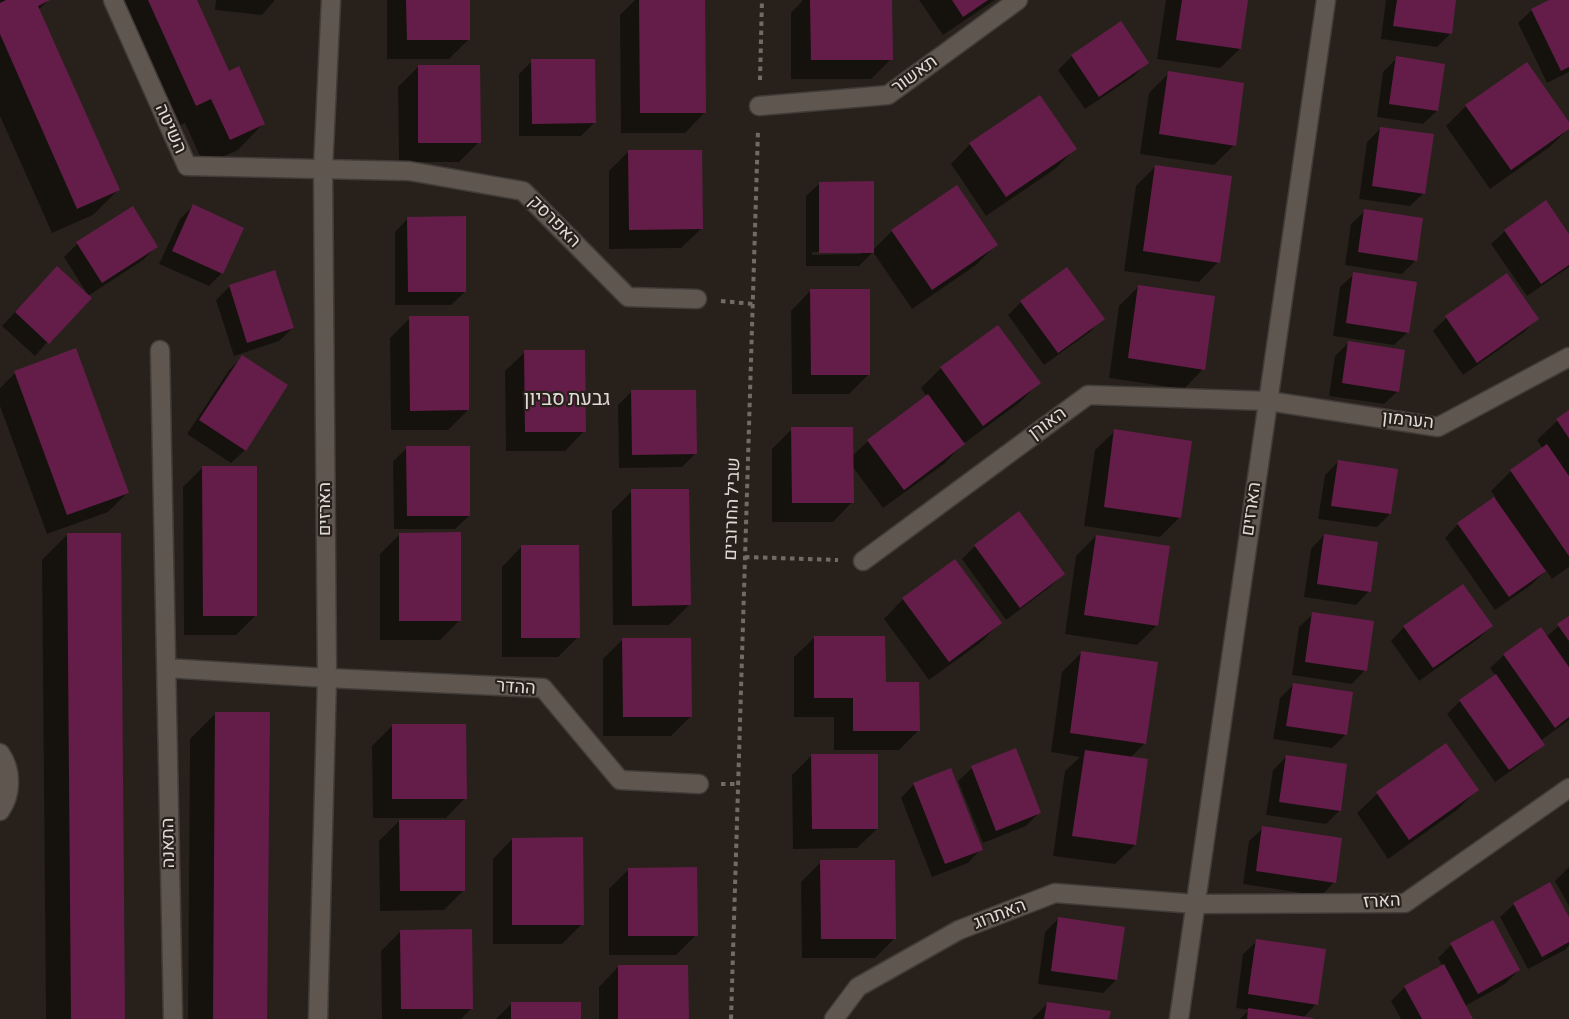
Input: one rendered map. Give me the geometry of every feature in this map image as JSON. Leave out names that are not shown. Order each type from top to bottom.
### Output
[{"type":"street","name":"השיטה","points":[[113,0],[187,166],[323,169]]},
{"type":"street","name":"הארזים","points":[[318,1019],[327,678],[323,169],[331,0]]},
{"type":"street","name":"תאשור","points":[[759,106],[888,95],[1018,0]]},
{"type":"street","name":"הארזים","points":[[1179,1019],[1326,0]]},
{"type":"street","name":"האפרסק","points":[[323,169],[409,171],[523,191],[628,297],[697,299]]},
{"type":"street","name":"התאנה","points":[[160,350],[173,1019]]},
{"type":"street","name":"הערמון","points":[[1268,400],[1438,427],[1569,357]]},
{"type":"street","name":"האורן","points":[[863,561],[1088,395],[1268,400]]},
{"type":"street","points":[[166,668],[327,678]]},
{"type":"street","name":"ההדר","points":[[327,678],[543,688],[620,780],[699,784]]},
{"type":"street","points":[[0,753],[9,774],[9,789],[5,804],[0,811]]},
{"type":"street","name":"הארז","points":[[1195,904],[1405,903],[1569,788]]},
{"type":"street","name":"האתרוג","points":[[834,1019],[858,987],[959,930],[1055,893],[1195,904]]},
{"type":"path","name":"שביל החרובים","points":[[731,1019],[762,0]]},
{"type":"path","points":[[697,299],[753,304]]},
{"type":"path","points":[[746,557],[863,561]]},
{"type":"building","points":[[6,0],[50,0],[38,6],[120,190],[77,209],[0,34],[0,3]]},
{"type":"building","points":[[148,0],[197,0],[229,71],[239,66],[265,124],[230,140],[211,99],[196,106]]},
{"type":"building","points":[[406,0],[470,0],[470,40],[407,40]]},
{"type":"building","points":[[639,0],[705,0],[706,113],[640,113]]},
{"type":"building","points":[[810,0],[892,0],[893,60],[811,60]]},
{"type":"building","points":[[952,0],[988,0],[963,17]]},
{"type":"building","points":[[1182,0],[1248,0],[1241,49],[1176,40]]},
{"type":"building","points":[[1397,0],[1456,0],[1452,34],[1393,26]]},
{"type":"building","points":[[1549,0],[1569,0],[1569,67],[1561,71],[1531,9]]},
{"type":"building","points":[[1121,21],[1149,63],[1099,97],[1071,55]]},
{"type":"building","points":[[1396,56],[1445,64],[1438,111],[1389,104]]},
{"type":"building","points":[[531,59],[595,59],[596,123],[532,124]]},
{"type":"building","points":[[1527,62],[1569,122],[1569,129],[1511,170],[1465,105]]},
{"type":"building","points":[[418,65],[480,65],[481,143],[418,143]]},
{"type":"building","points":[[1168,71],[1244,83],[1236,146],[1159,134]]},
{"type":"building","points":[[1040,95],[1077,149],[1006,197],[969,143]]},
{"type":"building","points":[[1380,127],[1434,134],[1425,194],[1372,186]]},
{"type":"building","points":[[628,150],[702,150],[703,229],[629,230]]},
{"type":"building","points":[[1155,165],[1232,176],[1220,263],[1143,251]]},
{"type":"building","points":[[874,181],[874,253],[819,253],[819,182]]},
{"type":"building","points":[[957,185],[998,245],[932,290],[891,230]]},
{"type":"building","points":[[1546,200],[1569,234],[1569,265],[1541,284],[1504,230]]},
{"type":"building","points":[[193,204],[244,228],[223,274],[172,251]]},
{"type":"building","points":[[133,206],[158,247],[102,283],[76,242]]},
{"type":"building","points":[[1364,209],[1423,218],[1417,261],[1358,252]]},
{"type":"building","points":[[466,216],[466,292],[408,292],[407,217]]},
{"type":"building","points":[[57,266],[92,298],[49,344],[15,312]]},
{"type":"building","points":[[1067,267],[1105,319],[1058,353],[1020,301]]},
{"type":"building","points":[[275,270],[294,328],[247,343],[229,285]]},
{"type":"building","points":[[1353,272],[1417,282],[1409,333],[1346,323]]},
{"type":"building","points":[[1507,273],[1539,319],[1477,363],[1445,316]]},
{"type":"building","points":[[1138,285],[1215,296],[1205,370],[1128,358]]},
{"type":"building","points":[[810,289],[870,289],[870,375],[811,375]]},
{"type":"building","points":[[409,316],[469,316],[469,410],[410,411]]},
{"type":"building","points":[[998,325],[1041,383],[983,426],[940,367]]},
{"type":"building","points":[[1348,341],[1405,350],[1399,392],[1342,383]]},
{"type":"building","points":[[76,348],[129,493],[67,515],[14,371]]},
{"type":"building","points":[[524,350],[585,350],[586,432],[525,432]]},
{"type":"building","points":[[242,355],[288,385],[246,451],[199,420]]},
{"type":"building","points":[[631,390],[696,390],[697,454],[632,455]]},
{"type":"building","points":[[928,394],[965,444],[904,490],[867,440]]},
{"type":"building","points":[[1569,410],[1569,438],[1556,419]]},
{"type":"building","points":[[791,427],[853,427],[854,503],[792,503]]},
{"type":"building","points":[[1114,429],[1192,441],[1181,518],[1104,507]]},
{"type":"building","points":[[1547,444],[1569,476],[1569,556],[1510,470]]},
{"type":"building","points":[[406,446],[470,446],[470,516],[407,516]]},
{"type":"building","points":[[1338,460],[1398,469],[1391,514],[1331,506]]},
{"type":"building","points":[[202,466],[257,466],[257,616],[203,616]]},
{"type":"building","points":[[631,489],[689,489],[691,605],[632,606]]},
{"type":"building","points":[[1494,497],[1546,571],[1509,597],[1457,523]]},
{"type":"building","points":[[1019,511],[1065,574],[1020,608],[974,545]]},
{"type":"building","points":[[461,532],[461,621],[399,621],[399,533]]},
{"type":"building","points":[[67,533],[121,533],[125,1019],[71,1019]]},
{"type":"building","points":[[1324,534],[1378,542],[1371,592],[1317,584]]},
{"type":"building","points":[[1096,535],[1170,546],[1158,626],[1084,615]]},
{"type":"building","points":[[521,545],[579,545],[580,638],[521,638]]},
{"type":"building","points":[[955,559],[1002,623],[949,662],[902,598]]},
{"type":"building","points":[[1463,584],[1493,626],[1433,668],[1403,626]]},
{"type":"building","points":[[1312,612],[1374,621],[1367,671],[1305,662]]},
{"type":"building","points":[[1569,616],[1569,641],[1557,624]]},
{"type":"building","points":[[1541,627],[1569,667],[1569,717],[1555,728],[1503,654]]},
{"type":"building","points":[[814,636],[885,636],[886,682],[919,682],[920,731],[853,731],[853,698],[814,698]]},
{"type":"building","points":[[622,638],[691,638],[692,717],[623,717]]},
{"type":"building","points":[[1081,651],[1158,662],[1146,744],[1070,733]]},
{"type":"building","points":[[1496,674],[1545,745],[1509,770],[1459,700]]},
{"type":"building","points":[[1293,683],[1353,692],[1347,735],[1286,726]]},
{"type":"building","points":[[215,712],[270,712],[267,1019],[213,1019]]},
{"type":"building","points":[[392,724],[466,724],[467,799],[392,799]]},
{"type":"building","points":[[1446,743],[1479,790],[1409,840],[1376,792]]},
{"type":"building","points":[[1016,748],[1041,813],[996,831],[971,766]]},
{"type":"building","points":[[1085,750],[1148,759],[1136,845],[1072,836]]},
{"type":"building","points":[[811,754],[878,754],[878,829],[812,829]]},
{"type":"building","points":[[1286,755],[1347,764],[1341,811],[1279,802]]},
{"type":"building","points":[[951,768],[983,850],[945,864],[913,783]]},
{"type":"building","points":[[399,820],[465,820],[465,891],[400,891]]},
{"type":"building","points":[[1262,826],[1342,838],[1336,883],[1256,871]]},
{"type":"building","points":[[583,837],[584,925],[512,925],[512,838]]},
{"type":"building","points":[[820,860],[895,860],[896,939],[821,939]]},
{"type":"building","points":[[697,867],[698,936],[628,936],[628,868]]},
{"type":"building","points":[[1550,882],[1569,917],[1569,942],[1542,957],[1513,903]]},
{"type":"building","points":[[1058,917],[1125,927],[1117,980],[1051,971]]},
{"type":"building","points":[[1493,920],[1520,970],[1478,994],[1450,943]]},
{"type":"building","points":[[472,929],[473,1009],[401,1009],[400,930]]},
{"type":"building","points":[[1256,939],[1326,949],[1318,1005],[1248,994]]},
{"type":"building","points":[[1444,964],[1473,1019],[1422,1019],[1404,986]]},
{"type":"building","points":[[618,965],[688,965],[689,1019],[618,1019]]},
{"type":"building","points":[[511,1002],[581,1002],[581,1019],[511,1019]]},
{"type":"building","points":[[1047,1002],[1111,1011],[1109,1019],[1044,1019]]},
{"type":"building","points":[[1248,1008],[1313,1018],[1313,1019],[1247,1019]]},
{"type":"district","name":"גבעת סביון","points":[[567,400]]}]
